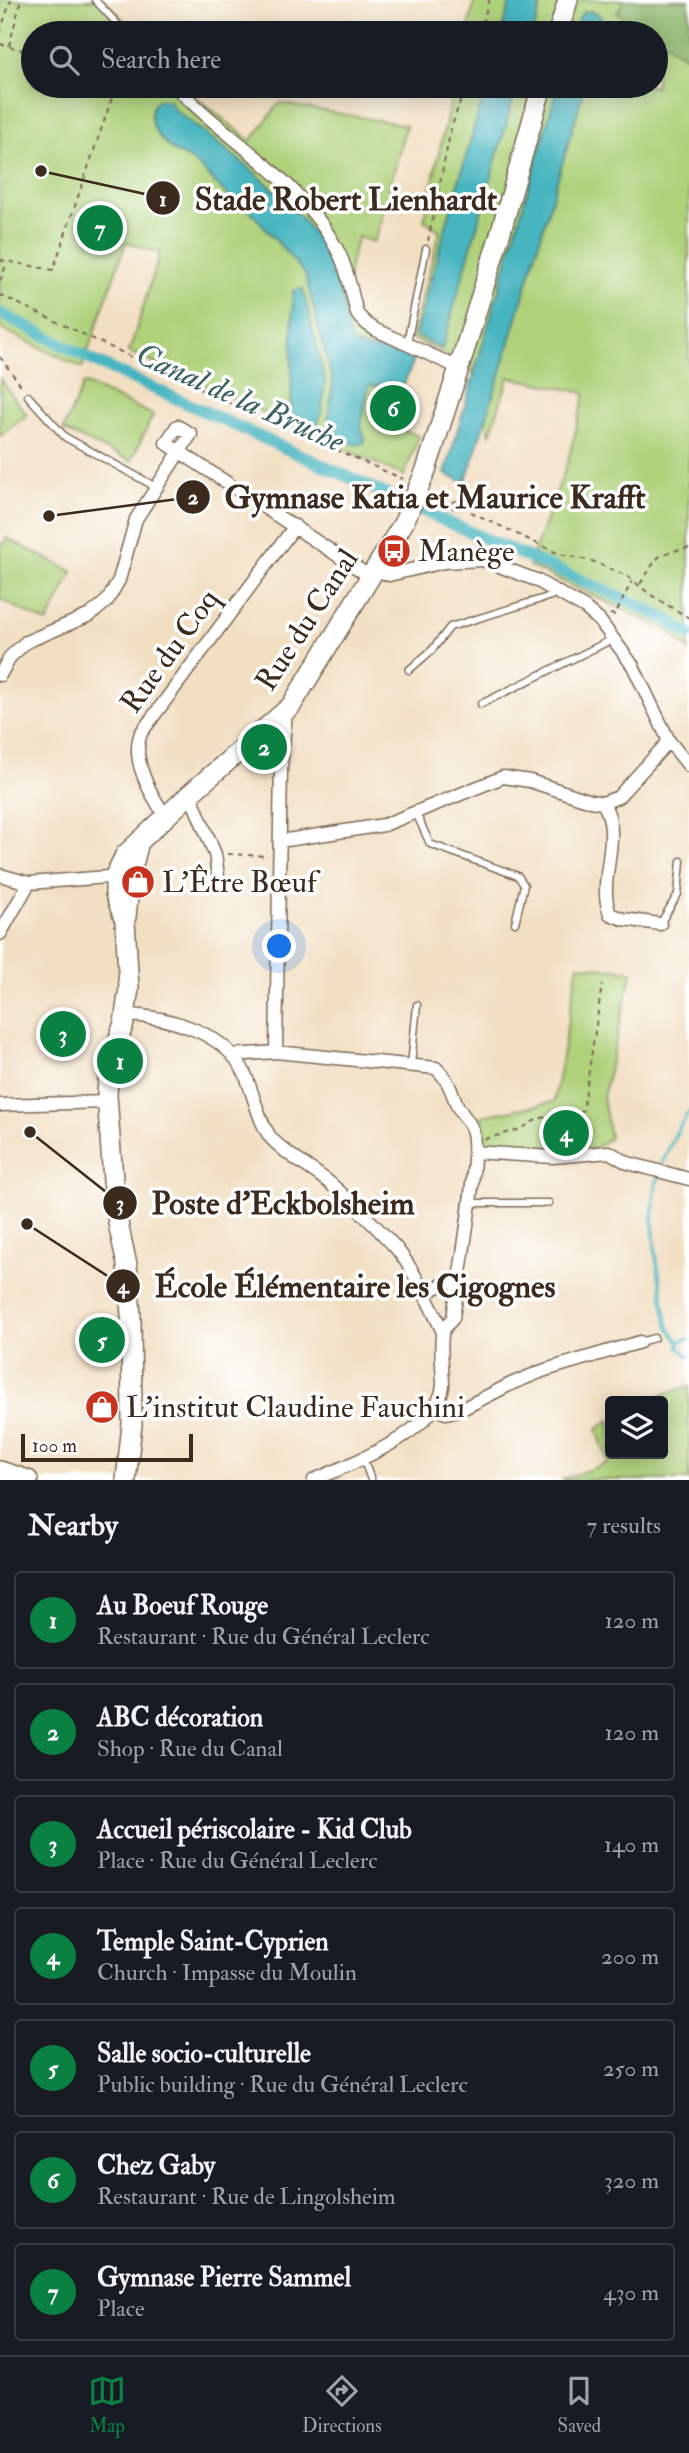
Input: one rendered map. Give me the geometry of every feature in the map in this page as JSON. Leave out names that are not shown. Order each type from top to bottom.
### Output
[{"type":"main road","points":[[562,21],[568,0]]},
{"type":"main road","name":"Rue du Canal","points":[[122,876],[125,855],[190,794],[286,712],[407,515],[414,488],[459,368],[538,98]]},
{"type":"main road","points":[[122,876],[116,894],[125,921],[129,980],[125,1015],[109,1067],[107,1102],[113,1180],[127,1265],[131,1315],[132,1424],[126,1480]]},
{"type":"main road","points":[[0,1471],[28,1480]]},
{"type":"street","points":[[186,98],[253,153],[311,208],[339,253],[357,314],[367,324],[459,368]]},
{"type":"street","points":[[0,674],[10,657],[26,642],[90,615],[107,601],[119,580],[136,519],[180,452],[295,526],[373,572],[389,575],[444,562],[474,559],[505,567],[556,591],[594,614],[633,666],[669,741],[689,766]]},
{"type":"street","name":"Rue du Coq","points":[[166,817],[139,763],[137,750],[141,733],[295,526]]},
{"type":"street","points":[[276,1052],[282,741],[286,712]]},
{"type":"street","points":[[280,841],[384,825],[503,777],[520,778],[603,803],[618,797],[669,741]]},
{"type":"street","points":[[190,794],[215,854],[219,883]]},
{"type":"street","points":[[603,803],[611,825],[605,901],[610,914],[623,919],[660,924]]},
{"type":"street","points":[[0,875],[29,883],[122,876]]},
{"type":"street","points":[[0,934],[29,883]]},
{"type":"street","points":[[125,1015],[154,1017],[181,1025],[212,1039],[234,1055],[244,1071],[271,1138],[329,1183],[397,1250],[443,1332],[443,1387],[436,1408],[424,1420],[363,1458],[314,1480]]},
{"type":"street","points":[[234,1055],[276,1052],[411,1065],[436,1068],[447,1079],[473,1140],[470,1203],[453,1318],[443,1332]]},
{"type":"street","points":[[0,1105],[107,1102]]},
{"type":"street","points":[[473,1140],[553,1157],[609,1152],[628,1163],[689,1179]]},
{"type":"street","points":[[423,1293],[459,1278]]},
{"type":"street","points":[[436,1408],[446,1413],[460,1410],[513,1382],[640,1342]]},
{"type":"lane","points":[[95,0],[115,21]]},
{"type":"lane","points":[[407,343],[426,248]]},
{"type":"lane","points":[[28,396],[65,437],[157,487]]},
{"type":"lane","points":[[455,505],[480,500]]},
{"type":"lane","points":[[409,670],[432,650],[450,627],[551,596],[556,591]]},
{"type":"lane","points":[[481,704],[613,639]]},
{"type":"lane","points":[[415,811],[430,844],[518,876],[524,885],[515,923]]},
{"type":"lane","points":[[660,924],[678,894],[681,861]]},
{"type":"lane","points":[[411,1065],[417,1005]]},
{"type":"lane","points":[[470,1203],[549,1203]]},
{"type":"lane","points":[[640,1342],[654,1338]]},
{"type":"lane","points":[[363,1458],[371,1480]]},
{"type":"path","points":[[11,0],[1,33],[11,36]]},
{"type":"path","points":[[9,46],[21,0]]},
{"type":"path","points":[[483,21],[489,0]]},
{"type":"path","points":[[0,44],[21,50]]},
{"type":"path","points":[[0,260],[53,270],[112,98]]},
{"type":"path","points":[[426,248],[451,129],[461,98]]},
{"type":"path","points":[[0,281],[7,263]]},
{"type":"path","points":[[1,296],[559,554],[592,561],[632,580],[689,618]]},
{"type":"path","points":[[0,357],[28,396]]},
{"type":"path","points":[[639,585],[656,557],[669,551],[689,548]]},
{"type":"path","points":[[617,611],[632,580]]},
{"type":"path","points":[[215,854],[279,857]]},
{"type":"path","points":[[473,1140],[521,1129],[539,1118],[578,1115],[583,1111],[602,985]]},
{"type":"green space","points":[[0,0],[105,0],[125,21],[21,21],[21,98],[197,98],[251,141],[279,103],[406,125],[378,232],[373,242],[358,237],[346,291],[356,329],[389,342],[369,417],[419,436],[404,476],[129,352],[160,253],[126,242],[82,368],[0,328]]},
{"type":"green space","points":[[475,0],[624,0],[617,13],[630,21],[470,21]]},
{"type":"green space","points":[[624,0],[689,0],[689,56],[668,45],[668,21],[630,21],[617,13]]},
{"type":"green space","points":[[668,45],[689,56],[689,650],[668,630],[529,566],[568,461],[585,393],[509,377],[490,434],[471,366],[411,338],[440,231],[424,220],[451,98],[668,98]]},
{"type":"green space","points":[[0,379],[27,415],[0,436]]},
{"type":"green space","points":[[84,383],[153,415],[131,461],[63,430]]},
{"type":"green space","points":[[6,538],[73,572],[47,623],[0,599],[0,549]]},
{"type":"green space","points":[[578,965],[632,971],[603,1097],[610,1138],[593,1149],[565,1153],[487,1148],[482,1116],[554,1102]]},
{"type":"green space","points":[[689,1386],[689,1480],[561,1480],[608,1463],[607,1459],[668,1459],[668,1396],[658,1396]]},
{"type":"green space","points":[[605,1423],[605,1454],[597,1429]]},
{"type":"water","points":[[511,0],[542,0],[536,21],[505,21]]},
{"type":"water","points":[[590,11],[600,16],[601,21],[578,21],[582,13]]},
{"type":"water","points":[[483,98],[514,98],[442,349],[415,335]]},
{"type":"water","points":[[555,98],[581,98],[500,375],[465,483],[445,474]]},
{"type":"water","points":[[157,100],[168,100],[174,109],[259,176],[298,214],[315,235],[334,268],[352,342],[365,348],[398,352],[413,357],[402,388],[370,385],[368,388],[361,427],[364,443],[356,445],[338,438],[328,419],[333,383],[305,274],[247,207],[225,193],[193,161],[175,152],[162,140],[154,127],[151,113]]},
{"type":"water","points":[[303,289],[325,381],[318,425],[291,415],[293,291]]},
{"type":"waterway","name":"Canal de la Bruche","points":[[0,313],[98,363],[445,521],[636,604],[689,634]]},
{"type":"waterway","points":[[689,1111],[675,1136],[658,1178],[653,1218],[666,1319],[679,1341],[679,1348],[689,1356]]},
{"type":"waterway","points":[[679,1341],[689,1339]]},
{"type":"place","name":"Stade Robert Lienhardt","points":[[41,171]]},
{"type":"place","name":"Gymnase Pierre Sammel","points":[[100,228]]},
{"type":"place","name":"Chez Gaby","points":[[393,408]]},
{"type":"place","name":"Gymnase Katia et Maurice Krafft","points":[[49,516]]},
{"type":"place","name":"Manège","points":[[394,551]]},
{"type":"place","name":"ABC décoration","points":[[264,747]]},
{"type":"place","name":"L'Être Bœuf","points":[[138,882]]},
{"type":"place","name":"Accueil périscolaire - Kid Club","points":[[63,1034]]},
{"type":"place","name":"Au Boeuf Rouge","points":[[120,1061]]},
{"type":"place","name":"Poste d'Eckbolsheim","points":[[30,1132]]},
{"type":"place","name":"Temple Saint-Cyprien","points":[[566,1133]]},
{"type":"place","name":"École Élémentaire les Cigognes","points":[[27,1224]]},
{"type":"place","name":"Salle socio-culturelle","points":[[102,1340]]},
{"type":"place","name":"L'institut Claudine Fauchini","points":[[102,1407]]}]
